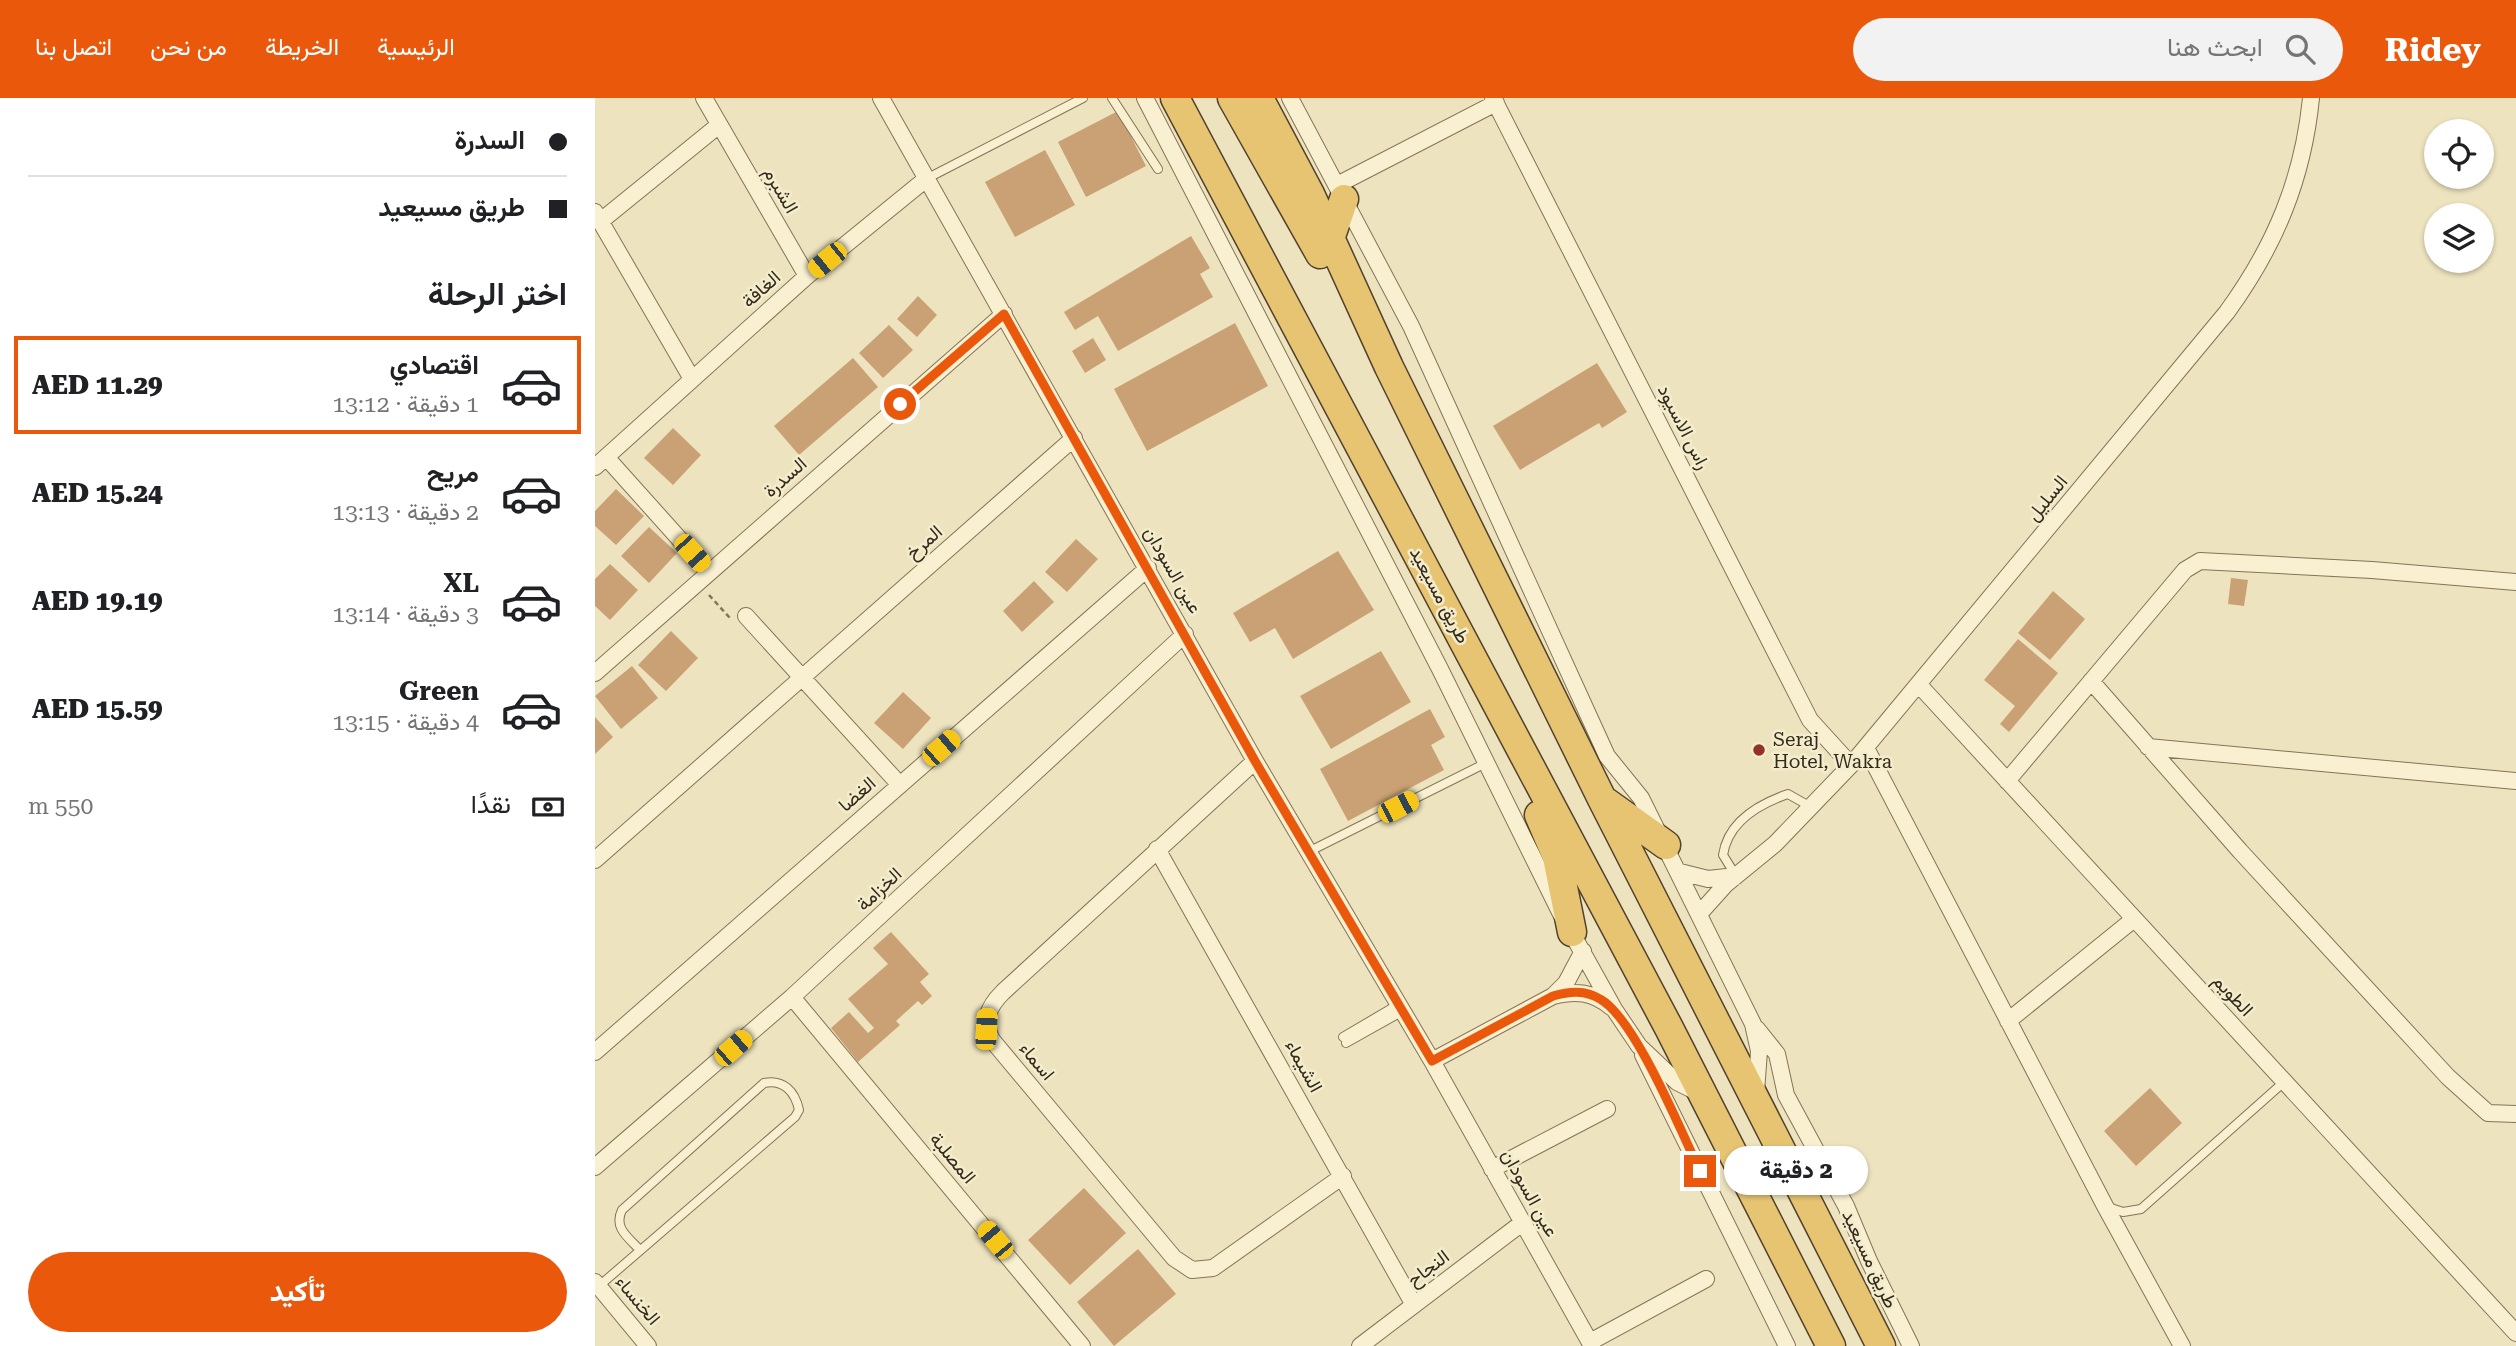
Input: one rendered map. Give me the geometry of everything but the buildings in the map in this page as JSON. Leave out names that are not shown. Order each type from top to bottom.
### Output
[{"type":"highway","name":"طريق مسيعيد","points":[[1175,98],[1703,1094],[1831,1346]]},
{"type":"highway","points":[[1232,98],[1307,233],[1389,367]]},
{"type":"highway","name":"طريق مسيعيد","points":[[1259,98],[1602,799],[1881,1346]]},
{"type":"highway","points":[[1330,239],[1341,192]]},
{"type":"highway","points":[[1483,676],[1557,857],[1577,941]]},
{"type":"highway","points":[[1602,799],[1666,845]]},
{"type":"street","name":"الشبرم","points":[[704,98],[807,276]]},
{"type":"street","name":"عين السودان","points":[[881,98],[1255,761],[1432,1061],[1591,1344]]},
{"type":"street","name":"طريق مسيعيد","points":[[1145,98],[1440,669],[1577,941],[1614,1009],[1639,1046],[1787,1346]]},
{"type":"street","name":"طريق مسيعيد","points":[[1290,98],[1411,326],[1607,756],[1641,798],[1681,872],[1753,1024],[1759,1051],[1755,1097]]},
{"type":"street","name":"السليل","points":[[1700,913],[1811,807],[1920,686],[2254,274],[2290,199],[2304,148],[2311,98]]},
{"type":"street","points":[[1341,192],[1494,100]]},
{"type":"street","name":"راس الاسيود","points":[[1494,100],[1810,720],[1851,765]]},
{"type":"street","points":[[692,379],[598,216],[719,125]]},
{"type":"street","name":"الغافة","points":[[601,462],[807,276],[926,178]]},
{"type":"street","name":"السدرة","points":[[595,673],[1004,314]]},
{"type":"street","name":"المرخ","points":[[595,860],[1074,438]]},
{"type":"street","points":[[601,462],[703,577]]},
{"type":"street","points":[[2007,781],[2185,570],[2200,561],[2372,570],[2516,582]]},
{"type":"street","name":"الغضا","points":[[595,1052],[1147,568]]},
{"type":"street","points":[[746,616],[900,785]]},
{"type":"street","name":"الخزامة","points":[[595,1167],[792,997],[1185,634]]},
{"type":"street","points":[[2091,681],[2240,851],[2448,1077],[2488,1114],[2516,1114]]},
{"type":"street","name":"الطويم","points":[[1920,686],[2516,1334]]},
{"type":"street","points":[[2148,747],[2516,781]]},
{"type":"street","points":[[1866,748],[2105,1206],[2182,1346]]},
{"type":"street","name":"اسماء","points":[[1255,761],[993,1002],[987,1014],[986,1029],[992,1041],[1174,1258],[1192,1270],[1213,1268],[1342,1177]]},
{"type":"street","name":"الشيماء","points":[[1157,849],[1414,1305]]},
{"type":"street","points":[[1681,872],[1708,879],[1736,876]]},
{"type":"street","points":[[2008,1021],[2134,919]]},
{"type":"street","points":[[1553,996],[1571,975],[1577,941]]},
{"type":"street","points":[[1432,1061],[1553,996],[1569,992],[1586,993],[1614,1009]]},
{"type":"street","name":"المصلبة","points":[[792,997],[1082,1346]]},
{"type":"street","name":"طريق مسيعيد","points":[[1753,1024],[1777,1054],[1786,1095],[1846,1206],[1869,1261],[1911,1346]]},
{"type":"street","name":"طريق مسيعيد","points":[[1639,1046],[1677,1082],[1703,1094]]},
{"type":"street","points":[[1492,1169],[1607,1110]]},
{"type":"street","name":"النجاح","points":[[1360,1346],[1522,1223]]},
{"type":"street","points":[[1591,1344],[1706,1279]]},
{"type":"street","name":"الخنساء","points":[[597,1284],[642,1344]]},
{"type":"lane","points":[[926,178],[1083,98]]},
{"type":"lane","points":[[1112,98],[1158,169]]},
{"type":"lane","points":[[1310,851],[1486,763]]},
{"type":"lane","points":[[1736,876],[1723,855],[1725,842],[1734,827],[1755,809],[1788,794],[1811,807]]},
{"type":"lane","points":[[1344,1040],[1401,1008]]},
{"type":"lane","points":[[597,1284],[640,1250],[795,1117],[799,1110],[797,1099],[786,1086],[774,1081],[764,1083],[622,1210],[618,1219],[620,1229],[640,1250]]},
{"type":"lane","points":[[2105,1206],[2123,1212],[2141,1209],[2284,1082]]},
{"type":"path","points":[[703,577],[736,624],[746,616]]},
{"type":"place","name":"Seraj Hotel, Wakra","points":[[1759,750]]},
{"type":"route","points":[[900,404],[1004,314],[1255,761],[1432,1061],[1553,996],[1569,992],[1586,993],[1601,999],[1614,1009],[1639,1046],[1700,1171]]}]
